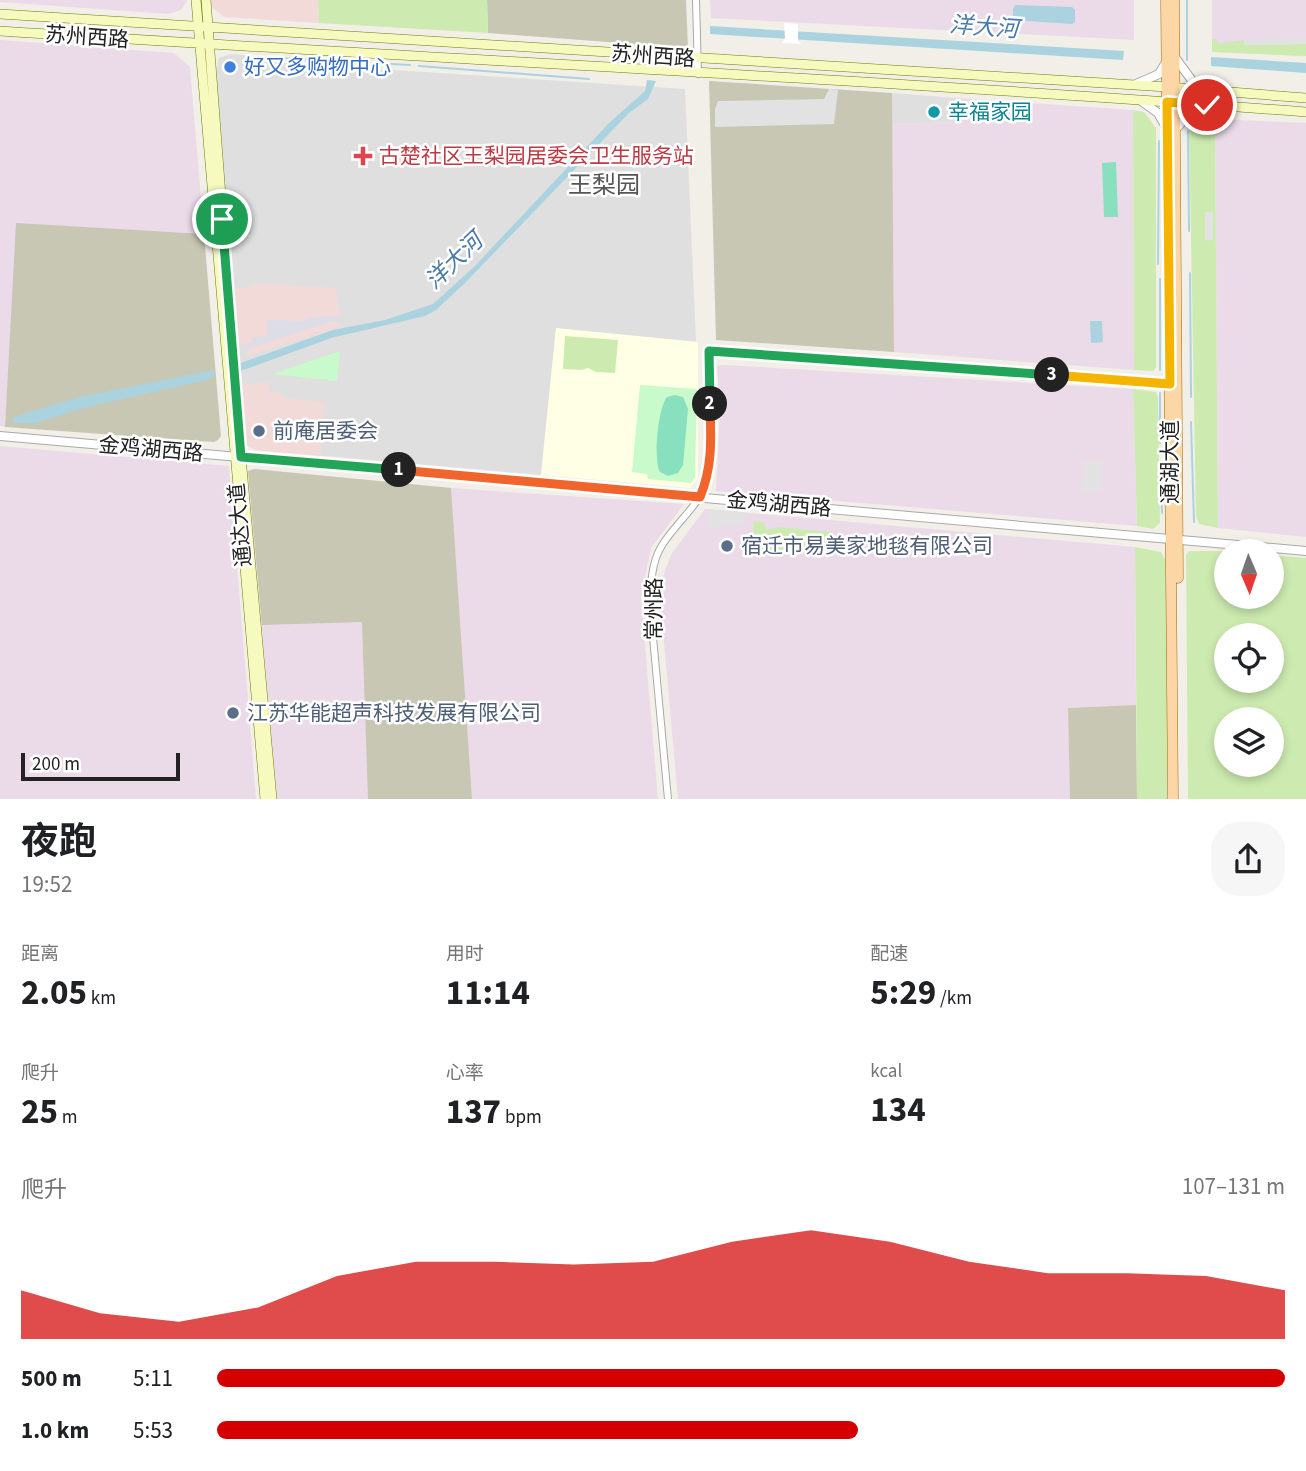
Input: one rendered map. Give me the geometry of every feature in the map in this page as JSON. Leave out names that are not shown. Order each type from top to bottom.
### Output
[{"type":"main road","name":"通达大道","points":[[196,0],[203,28]]},
{"type":"main road","name":"通达大道","points":[[206,0],[204,44],[265,799]]},
{"type":"main road","name":"通湖大道","points":[[1166,0],[1171,88],[1170,384],[1179,799]]},
{"type":"main road","name":"通湖大道","points":[[1170,59],[1174,0]]},
{"type":"main road","name":"苏州西路","points":[[0,15],[885,69],[1306,98]]},
{"type":"main road","name":"苏州西路","points":[[0,31],[1140,100],[1306,113]]},
{"type":"main road","name":"通湖大道","points":[[1171,130],[1173,799]]},
{"type":"main road","name":"通达大道","points":[[238,456],[272,799]]},
{"type":"street","points":[[696,0],[698,74]]},
{"type":"street","points":[[668,71],[669,57]]},
{"type":"street","points":[[1132,85],[1154,77],[1170,59],[1193,82],[1225,92]]},
{"type":"street","points":[[732,75],[733,60]]},
{"type":"street","points":[[884,84],[885,69]]},
{"type":"street","points":[[1242,108],[1244,94]]},
{"type":"street","points":[[1140,100],[1158,113],[1171,130],[1190,113],[1207,105]]},
{"type":"street","name":"常州路","points":[[668,799],[650,605],[651,577],[660,548],[700,497],[708,479],[711,455],[709,351],[1170,384]]},
{"type":"street","name":"金鸡湖西路","points":[[0,436],[1306,551]]},
{"type":"shaded area","points":[[0,0],[187,1],[181,10],[168,14]]},
{"type":"shaded area","points":[[209,0],[318,0],[319,23],[224,17],[213,8]]},
{"type":"shaded area","points":[[487,0],[686,0],[688,48],[488,33]]},
{"type":"shaded area","points":[[710,0],[1134,0],[1134,40],[711,18]]},
{"type":"shaded area","points":[[1212,0],[1306,0],[1306,56],[1212,52]]},
{"type":"shaded area","points":[[1306,39],[1306,44],[1244,45],[1244,40]]},
{"type":"shaded area","points":[[0,40],[174,53],[190,67],[204,234],[17,224],[5,427],[0,426]]},
{"type":"shaded area","points":[[230,54],[257,56],[257,61],[685,89],[696,342],[556,329],[541,475],[256,450],[249,447],[246,444],[216,68],[219,58]]},
{"type":"shaded area","points":[[709,81],[892,93],[894,352],[716,340]]},
{"type":"shaded area","points":[[829,89],[838,90],[834,124],[715,127],[718,101],[824,99]]},
{"type":"shaded area","points":[[892,93],[957,98],[959,122],[892,124]]},
{"type":"shaded area","points":[[957,98],[1133,110],[1134,370],[894,352],[892,124],[958,122]]},
{"type":"shaded area","points":[[1215,119],[1306,123],[1306,537],[1218,528]]},
{"type":"shaded area","points":[[1205,212],[1213,212],[1213,240],[1205,240]]},
{"type":"shaded area","points":[[16,223],[204,234],[221,436],[218,440],[214,442],[5,427]]},
{"type":"shaded area","points":[[254,283],[336,288],[340,319],[338,322],[341,326],[248,356],[247,344],[238,343],[234,289],[247,288]]},
{"type":"shaded area","points":[[339,316],[340,322],[333,321],[247,349],[247,343],[252,343],[252,337],[267,336],[267,320],[304,321],[308,317]]},
{"type":"shaded area","points":[[556,328],[698,342],[698,478],[691,488],[541,475]]},
{"type":"shaded area","points":[[717,366],[1133,389],[1137,526],[716,491],[720,408]]},
{"type":"shaded area","points":[[269,382],[269,391],[283,393],[283,398],[325,402],[321,456],[256,450],[246,444],[241,385]]},
{"type":"shaded area","points":[[0,446],[229,466],[256,799],[0,799]]},
{"type":"shaded area","points":[[1084,460],[1102,461],[1100,492],[1082,491]]},
{"type":"shaded area","points":[[254,469],[451,488],[684,504],[651,548],[641,597],[658,799],[277,799],[248,471]]},
{"type":"shaded area","points":[[254,469],[451,488],[472,799],[368,799],[362,622],[262,625],[248,471]]},
{"type":"shaded area","points":[[705,509],[1135,547],[1136,705],[1068,708],[1070,799],[678,799],[660,598],[663,576],[672,553]]},
{"type":"shaded area","points":[[707,509],[744,512],[745,524],[708,528]]},
{"type":"shaded area","points":[[1136,705],[1137,799],[1070,799],[1068,708]]},
{"type":"green space","points":[[318,0],[487,0],[488,33],[319,23]]},
{"type":"green space","points":[[1212,39],[1217,39],[1218,43],[1244,40],[1245,45],[1306,44],[1306,56],[1212,52]]},
{"type":"green space","points":[[1133,110],[1144,112],[1156,128],[1156,367],[1153,371],[1134,370]]},
{"type":"green space","points":[[1202,117],[1215,119],[1218,528],[1199,524],[1196,516],[1189,129],[1194,120]]},
{"type":"green space","points":[[1116,162],[1118,217],[1104,217],[1102,163]]},
{"type":"green space","points":[[565,336],[618,340],[615,373],[596,372],[588,368],[563,369]]},
{"type":"green space","points":[[340,351],[337,381],[273,374]]},
{"type":"green space","points":[[640,385],[697,389],[695,477],[691,483],[648,479],[647,474],[632,472]]},
{"type":"green space","points":[[1133,389],[1156,392],[1158,397],[1160,523],[1153,529],[1137,526]]},
{"type":"green space","points":[[667,397],[683,397],[688,409],[683,465],[678,473],[668,476],[660,472],[658,466],[658,434],[664,403]]},
{"type":"green space","points":[[753,522],[764,522],[766,530],[780,527],[829,532],[832,550],[784,554],[780,550],[755,552]]},
{"type":"green space","points":[[1135,547],[1161,552],[1167,563],[1167,799],[1137,799]]},
{"type":"green space","points":[[1189,551],[1214,551],[1214,609],[1284,609],[1284,556],[1306,558],[1306,799],[1188,799],[1186,555]]},
{"type":"water","points":[[1015,5],[1072,7],[1075,10],[1075,22],[1013,20]]},
{"type":"water","points":[[710,26],[1124,51],[1123,60],[710,34]]},
{"type":"water","points":[[1211,57],[1306,63],[1306,73],[1211,66]]},
{"type":"water","points":[[647,80],[656,81],[648,99],[629,113],[436,310],[425,316],[331,338],[238,372],[238,364],[333,330],[385,320],[433,304],[474,267],[609,123],[645,91]]},
{"type":"water","points":[[1090,321],[1102,321],[1103,342],[1091,343]]},
{"type":"water","points":[[213,370],[214,376],[207,380],[87,407],[35,423],[12,423],[14,417],[79,397]]},
{"type":"pier","points":[[784,23],[798,24],[798,41],[801,44],[782,43],[785,38]]},
{"type":"waterway","points":[[1187,0],[1187,60]]},
{"type":"waterway","points":[[259,57],[410,65]]},
{"type":"waterway","points":[[419,66],[589,79]]},
{"type":"waterway","points":[[1188,131],[1189,231]]},
{"type":"waterway","points":[[1158,264],[1159,141]]},
{"type":"waterway","points":[[1190,273],[1191,397]]},
{"type":"waterway","points":[[1160,279],[1160,370]]},
{"type":"waterway","points":[[1160,393],[1160,443]]},
{"type":"waterway","points":[[1191,422],[1194,522]]},
{"type":"waterway","points":[[1161,473],[1162,513]]},
{"type":"place","name":"好又多购物中心","points":[[230,67]]},
{"type":"place","name":"幸福家园","points":[[934,112]]},
{"type":"place","name":"古楚社区王梨园居委会卫生服务站","points":[[363,156]]},
{"type":"place","name":"前庵居委会","points":[[259,431]]},
{"type":"place","name":"宿迁市易美家地毯有限公司","points":[[727,546]]},
{"type":"place","name":"江苏华能超声科技发展有限公司","points":[[233,713]]},
{"type":"district","name":"王梨园","points":[[604,185]]},
{"type":"route","points":[[222,219],[241,457],[700,497],[708,479],[711,455],[709,351],[1170,384],[1167,102],[1207,105]]},
{"type":"water label","name":"洋大河","points":[[984,27]]},
{"type":"water label","name":"洋大河","points":[[454,261]]}]
